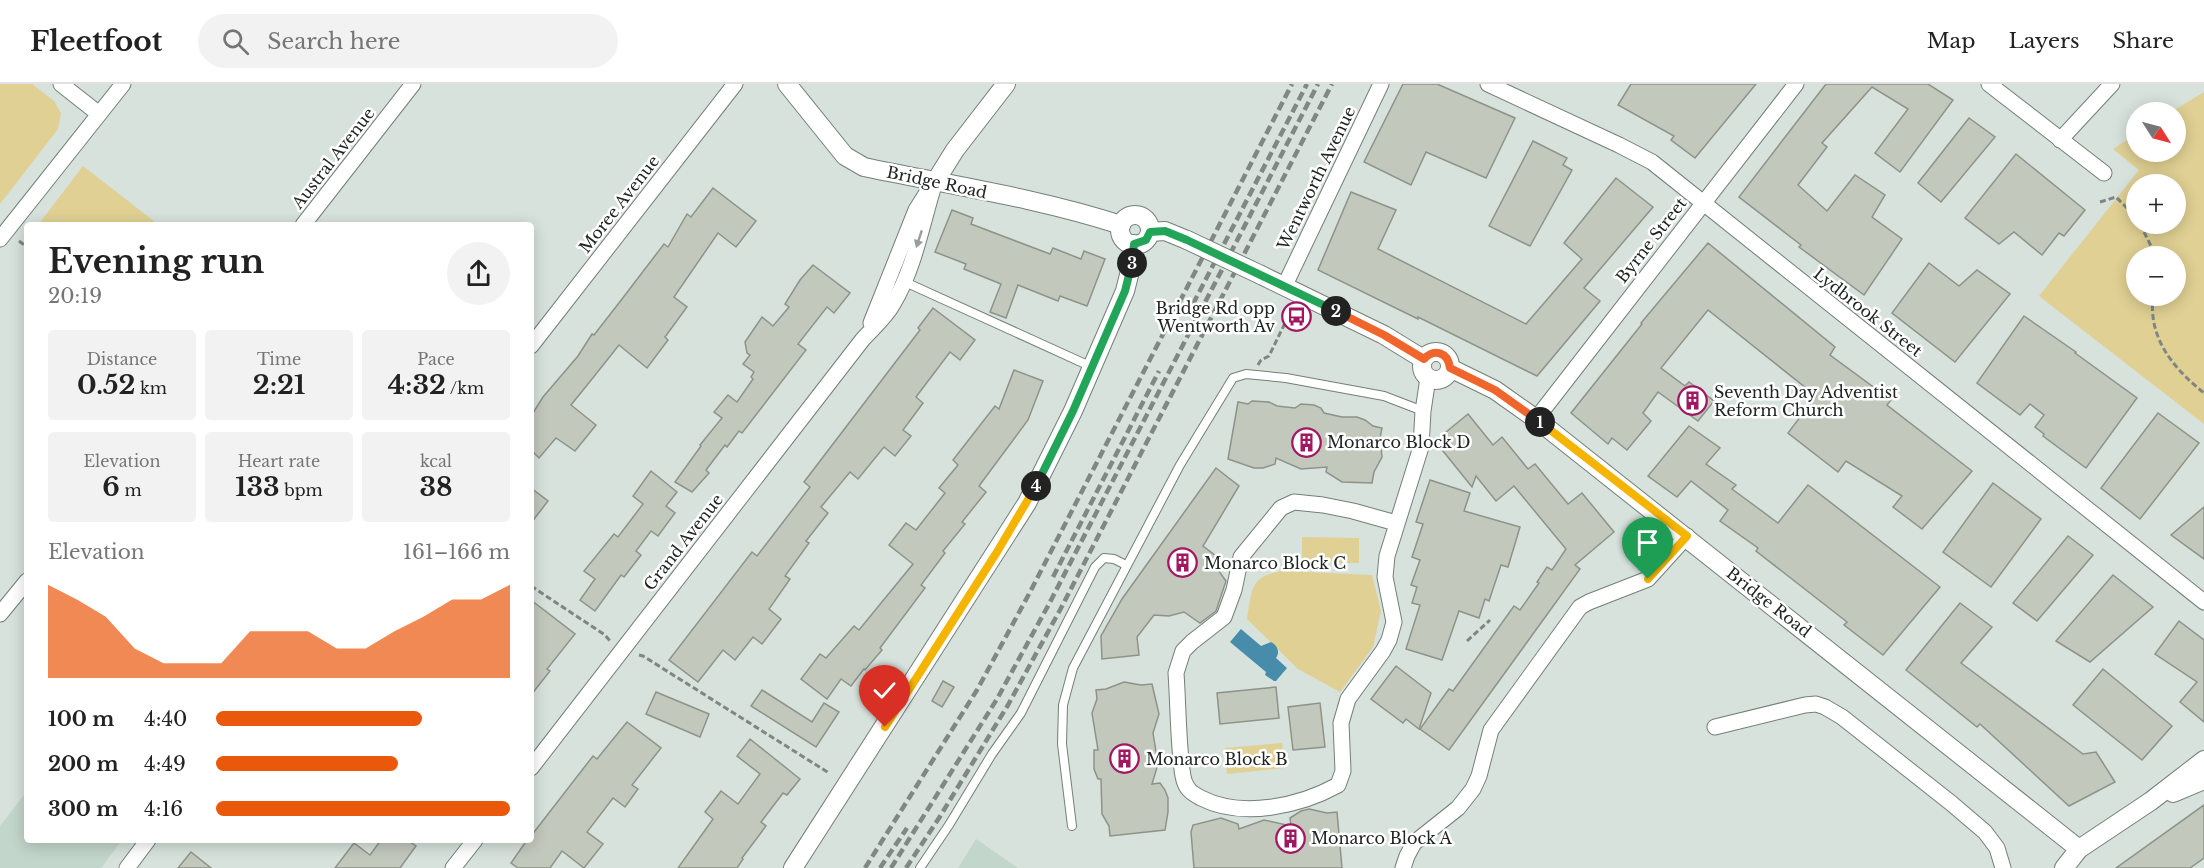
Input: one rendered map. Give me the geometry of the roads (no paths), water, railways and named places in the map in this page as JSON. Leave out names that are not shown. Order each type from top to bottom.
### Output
[{"type":"street","points":[[61,84],[99,114]]},
{"type":"street","points":[[0,239],[123,84]]},
{"type":"street","name":"Austral Avenue","points":[[305,222],[413,84]]},
{"type":"street","name":"Moree Avenue","points":[[534,342],[735,84]]},
{"type":"street","name":"Bridge Road","points":[[787,84],[841,152],[854,163],[864,167],[1086,213],[1122,225]]},
{"type":"street","points":[[935,182],[955,150],[1006,84]]},
{"type":"street","name":"Wentworth Avenue","points":[[1284,287],[1381,84]]},
{"type":"street","name":"Lydbrook Street","points":[[1488,84],[1652,162],[2204,602]]},
{"type":"street","name":"Byrne Street","points":[[1536,419],[1796,84]]},
{"type":"street","points":[[1989,84],[2104,173]]},
{"type":"street","points":[[2060,140],[2112,84]]},
{"type":"street","name":"Grand Avenue","points":[[534,764],[863,339],[892,307],[905,282],[935,182]]},
{"type":"street","name":"Grand Avenue","points":[[863,339],[879,306],[916,210],[935,182]]},
{"type":"street","points":[[1132,215],[1142,216],[1149,223],[1150,232],[1146,240],[1134,244],[1123,238],[1122,225],[1124,220],[1132,215]]},
{"type":"street","points":[[1150,232],[1165,231],[1187,240],[1384,335],[1424,359]]},
{"type":"street","points":[[793,868],[1027,503],[1047,466],[1125,291],[1133,259],[1134,244]]},
{"type":"street","points":[[1396,523],[1353,511],[1293,502],[1281,508],[1254,538],[1241,557],[1234,590],[1224,617],[1184,651],[1176,673],[1184,781],[1193,794],[1212,803],[1252,808],[1292,803],[1338,785],[1343,771],[1341,723],[1348,699],[1383,651],[1394,622],[1385,578],[1387,556],[1421,447],[1428,378],[1422,370],[1424,359],[1431,353],[1440,353],[1448,358],[1450,368],[1445,376],[1440,379],[1428,378]]},
{"type":"street","name":"Bridge Road","points":[[1450,368],[1495,390],[1536,419],[1687,536],[2079,849]]},
{"type":"street","points":[[1403,868],[1414,843],[1458,808],[1473,789],[1479,776],[1491,730],[1580,607],[1648,579],[1687,536]]},
{"type":"street","points":[[0,614],[24,585]]},
{"type":"street","points":[[1715,727],[1805,705],[1825,706],[1854,726],[1985,832],[1997,848],[2003,868]]},
{"type":"street","points":[[2064,868],[2079,849],[2151,801],[2204,760]]},
{"type":"street","points":[[2151,801],[2204,780]]},
{"type":"street","points":[[127,868],[146,843]]},
{"type":"street","points":[[453,868],[473,843]]},
{"type":"lane","points":[[905,282],[1092,367]]},
{"type":"lane","points":[[1072,826],[1062,744],[1063,705],[1073,668],[1180,465],[1233,378],[1252,374],[1286,378],[1384,396],[1423,411]]},
{"type":"lane","points":[[920,868],[992,754],[1021,713],[1095,567],[1104,558],[1114,559],[1126,565]]},
{"type":"water","points":[[1241,629],[1261,646],[1271,642],[1277,647],[1276,658],[1287,668],[1276,681],[1265,675],[1266,672],[1230,642]]},
{"type":"railway","points":[[865,868],[977,690],[1029,594],[1292,84]]},
{"type":"railway","points":[[1193,304],[1307,84]]},
{"type":"railway","points":[[891,868],[997,699],[1049,604],[1318,84]]},
{"type":"railway","points":[[906,868],[1008,705],[1060,610],[1332,84]]},
{"type":"railway","points":[[1053,577],[1159,371]]},
{"type":"railway","points":[[880,868],[907,828]]},
{"type":"place","name":"Bridge Rd opp Wentworth Av","points":[[1296,317]]},
{"type":"place","name":"Seventh Day Adventist Reform Church","points":[[1693,401]]},
{"type":"place","name":"Monarco Block D","points":[[1306,442]]},
{"type":"place","name":"Monarco Block C","points":[[1183,563]]},
{"type":"place","name":"Monarco Block B","points":[[1125,759]]},
{"type":"place","name":"Monarco Block A","points":[[1290,838]]}]
